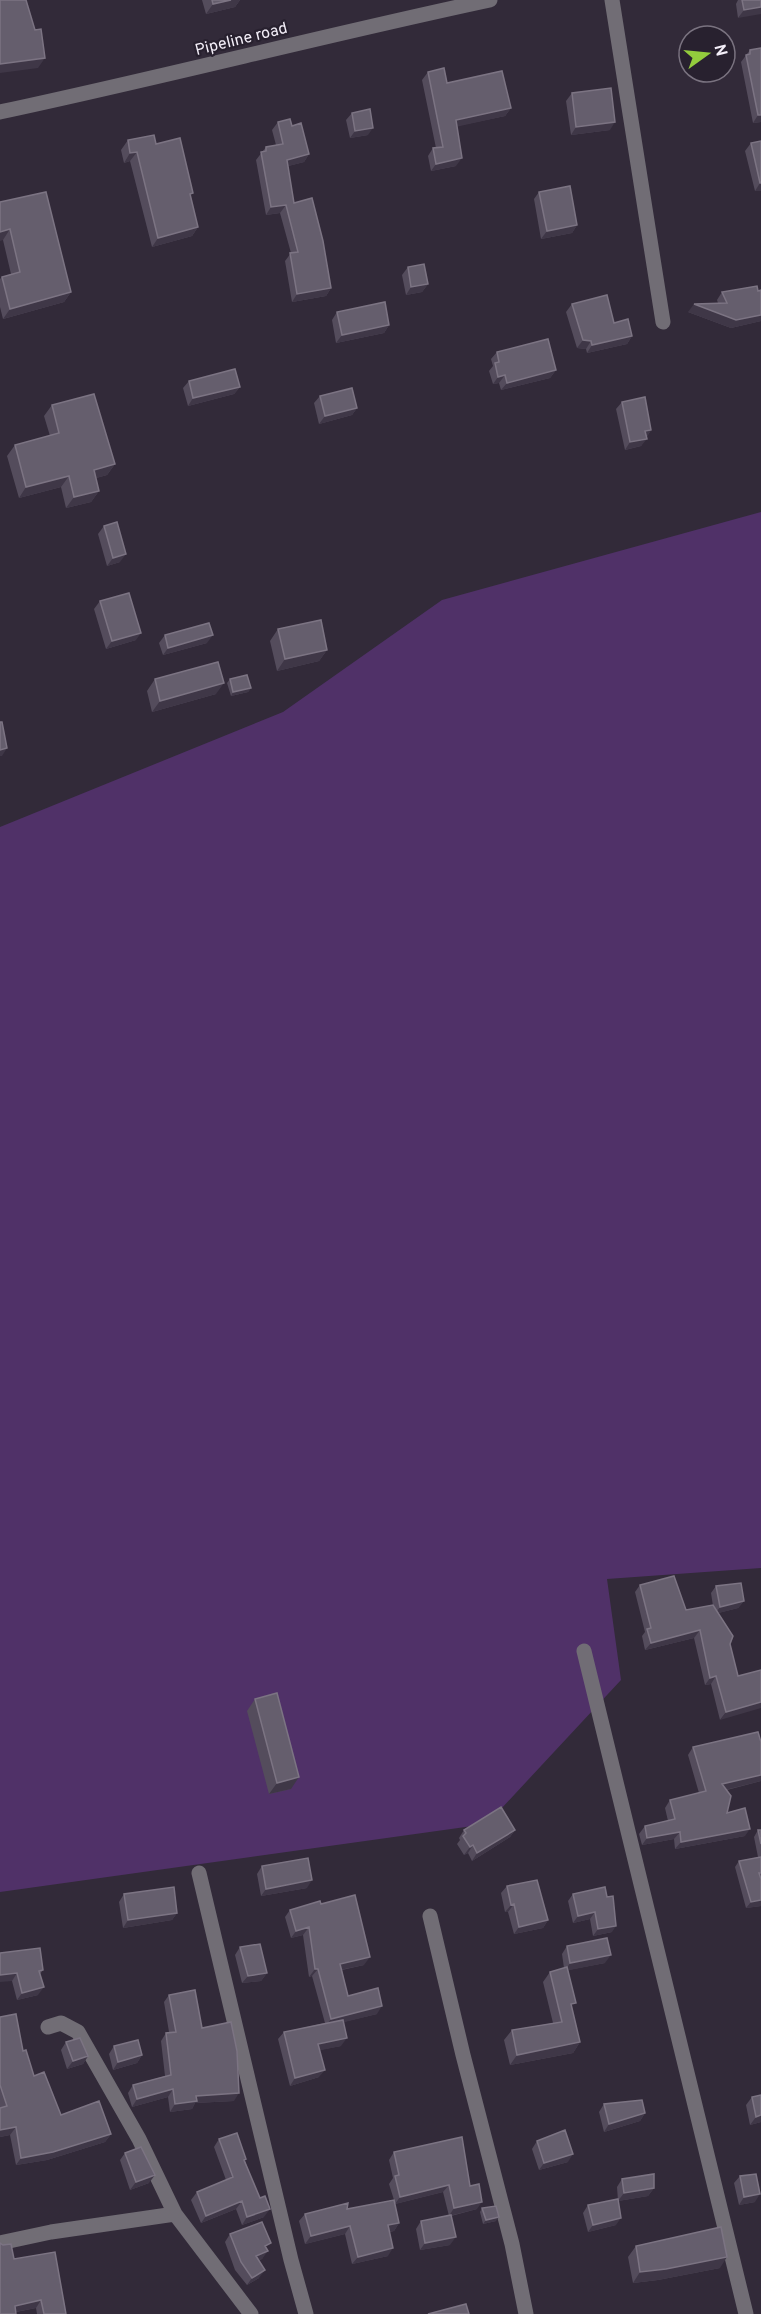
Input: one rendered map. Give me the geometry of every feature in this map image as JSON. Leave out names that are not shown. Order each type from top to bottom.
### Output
[{"type":"street","name":"Pipeline road","points":[[0,112],[110,89],[349,30],[490,0]]},
{"type":"street","points":[[612,0],[663,322]]},
{"type":"street","points":[[584,1651],[746,2314]]},
{"type":"street","points":[[199,1873],[291,2260],[306,2314]]},
{"type":"street","points":[[430,1916],[512,2244],[526,2314]]},
{"type":"street","points":[[48,2027],[61,2023],[78,2032],[139,2139],[175,2214],[251,2314]]},
{"type":"street","points":[[0,2243],[51,2232],[175,2214]]},
{"type":"shaded area","points":[[761,512],[761,1568],[607,1579],[621,1680],[487,1824],[0,1892],[0,827],[283,712],[442,600]]},
{"type":"building","points":[[0,0],[26,0],[35,30],[41,29],[45,58],[0,64]]},
{"type":"building","points":[[212,0],[231,0],[213,4]]},
{"type":"building","points":[[742,0],[761,0],[761,7],[744,10]]},
{"type":"building","points":[[761,48],[761,115],[758,115],[746,55],[750,54],[750,50]]},
{"type":"building","points":[[444,68],[447,83],[502,71],[511,108],[456,120],[462,158],[436,164],[433,148],[443,147],[428,72]]},
{"type":"building","points":[[611,88],[615,122],[576,127],[572,93]]},
{"type":"building","points":[[370,109],[373,128],[355,131],[352,113]]},
{"type":"building","points":[[290,119],[292,126],[301,123],[309,154],[287,160],[294,203],[312,198],[323,241],[331,288],[297,294],[290,253],[298,252],[286,205],[271,207],[261,152],[266,151],[266,147],[283,144],[278,122]]},
{"type":"building","points":[[154,135],[156,144],[180,138],[193,193],[190,194],[198,227],[158,238],[137,152],[130,153],[128,140]]},
{"type":"building","points":[[761,141],[761,183],[760,183],[751,143]]},
{"type":"building","points":[[570,186],[577,225],[547,231],[539,192]]},
{"type":"building","points":[[46,192],[71,292],[10,309],[2,277],[20,272],[10,229],[0,232],[0,202]]},
{"type":"building","points":[[424,264],[428,284],[411,287],[408,267]]},
{"type":"building","points":[[757,286],[758,291],[761,290],[761,315],[736,320],[694,304],[727,303],[722,292]]},
{"type":"building","points":[[607,295],[614,323],[628,319],[632,336],[592,345],[591,341],[583,340],[572,304]]},
{"type":"building","points":[[385,302],[389,325],[342,335],[337,312]]},
{"type":"building","points":[[548,339],[556,370],[507,383],[505,375],[498,377],[495,363],[499,362],[497,352]]},
{"type":"building","points":[[235,369],[240,387],[193,398],[189,381]]},
{"type":"building","points":[[352,388],[357,408],[325,416],[320,396]]},
{"type":"building","points":[[94,394],[115,464],[94,470],[99,491],[74,497],[69,476],[26,487],[15,445],[59,433],[52,405]]},
{"type":"building","points":[[645,397],[651,430],[645,431],[647,439],[630,442],[622,402]]},
{"type":"building","points":[[117,522],[126,554],[113,558],[104,526]]},
{"type":"building","points":[[129,593],[141,633],[112,641],[100,601]]},
{"type":"building","points":[[321,620],[327,650],[285,659],[278,629]]},
{"type":"building","points":[[209,623],[213,635],[168,648],[165,635]]},
{"type":"building","points":[[218,662],[224,683],[160,701],[155,679]]},
{"type":"building","points":[[247,675],[251,688],[233,692],[230,679]]},
{"type":"building","points":[[0,722],[2,722],[7,748],[0,750]]},
{"type":"building","points":[[674,1576],[686,1610],[713,1605],[733,1636],[730,1644],[738,1676],[761,1670],[761,1702],[726,1712],[716,1676],[710,1678],[700,1630],[651,1643],[647,1629],[651,1628],[640,1585]]},
{"type":"building","points":[[741,1583],[744,1601],[720,1607],[716,1586]]},
{"type":"building","points":[[277,1693],[299,1777],[277,1783],[255,1699]]},
{"type":"building","points":[[758,1732],[761,1742],[761,1775],[722,1784],[731,1796],[727,1813],[745,1808],[750,1829],[681,1842],[680,1832],[647,1838],[645,1826],[675,1819],[670,1800],[706,1791],[693,1747]]},
{"type":"building","points":[[501,1807],[515,1830],[477,1853],[473,1845],[470,1847],[463,1836],[466,1833],[464,1830]]},
{"type":"building","points":[[761,1857],[761,1873],[759,1873],[761,1900],[751,1902],[739,1861]]},
{"type":"building","points":[[308,1858],[312,1880],[266,1889],[262,1866]]},
{"type":"building","points":[[537,1880],[548,1920],[519,1927],[507,1886]]},
{"type":"building","points":[[174,1887],[177,1913],[128,1920],[124,1894]]},
{"type":"building","points":[[605,1887],[607,1897],[613,1896],[616,1926],[598,1929],[595,1912],[578,1916],[573,1894]]},
{"type":"building","points":[[355,1895],[370,1957],[340,1964],[348,1996],[378,1988],[382,2006],[331,2019],[318,1969],[315,1969],[309,1927],[296,1931],[290,1910],[320,1901],[321,1904]]},
{"type":"building","points":[[607,1938],[611,1955],[570,1963],[567,1946]]},
{"type":"building","points":[[260,1944],[267,1973],[248,1976],[240,1947]]},
{"type":"building","points":[[40,1948],[43,1970],[39,1971],[44,1987],[22,1993],[17,1973],[0,1975],[0,1953]]},
{"type":"building","points":[[567,1967],[576,2003],[571,2004],[580,2042],[517,2055],[512,2030],[562,2022],[550,1972]]},
{"type":"building","points":[[195,1990],[202,2028],[231,2022],[237,2051],[239,2093],[196,2096],[197,2101],[175,2104],[173,2089],[137,2099],[133,2085],[171,2075],[166,2033],[176,2032],[169,1995]]},
{"type":"building","points":[[16,2014],[23,2051],[26,2050],[34,2076],[44,2072],[61,2115],[99,2101],[111,2134],[53,2152],[21,2158],[16,2127],[0,2130],[0,2108],[7,2106],[0,2085],[0,2017]]},
{"type":"building","points":[[343,2020],[347,2038],[318,2044],[325,2070],[295,2078],[284,2032]]},
{"type":"building","points":[[80,2038],[88,2056],[73,2061],[66,2042]]},
{"type":"building","points":[[138,2040],[142,2055],[118,2062],[114,2046]]},
{"type":"building","points":[[761,2095],[761,2115],[756,2117],[752,2097]]},
{"type":"building","points":[[642,2100],[645,2113],[609,2124],[604,2104]]},
{"type":"building","points":[[565,2130],[573,2154],[544,2163],[537,2141]]},
{"type":"building","points":[[237,2133],[246,2159],[244,2160],[260,2198],[265,2196],[270,2209],[247,2217],[242,2201],[206,2216],[197,2192],[233,2177],[219,2139]]},
{"type":"building","points":[[462,2137],[470,2186],[479,2184],[482,2202],[454,2208],[449,2185],[400,2197],[395,2176],[399,2175],[394,2152]]},
{"type":"building","points":[[141,2147],[155,2175],[136,2182],[125,2153]]},
{"type":"building","points":[[654,2174],[654,2188],[624,2193],[622,2179]]},
{"type":"building","points":[[756,2174],[760,2194],[744,2197],[740,2176]]},
{"type":"building","points":[[618,2199],[621,2218],[593,2225],[588,2205]]},
{"type":"building","points":[[394,2200],[399,2223],[388,2225],[393,2248],[358,2257],[350,2226],[311,2236],[305,2214],[348,2203],[347,2209]]},
{"type":"building","points":[[496,2206],[499,2217],[486,2220],[482,2208]]},
{"type":"building","points":[[451,2215],[456,2237],[425,2243],[421,2221]]},
{"type":"building","points":[[262,2222],[271,2243],[265,2246],[268,2251],[256,2256],[265,2270],[252,2278],[241,2262],[230,2234]]},
{"type":"building","points":[[721,2227],[727,2257],[640,2272],[636,2246]]},
{"type":"building","points":[[0,2243],[11,2244],[14,2259],[55,2252],[66,2314],[44,2314],[41,2300],[15,2306],[16,2314],[0,2314]]},
{"type":"building","points":[[466,2304],[469,2314],[428,2314]]}]
